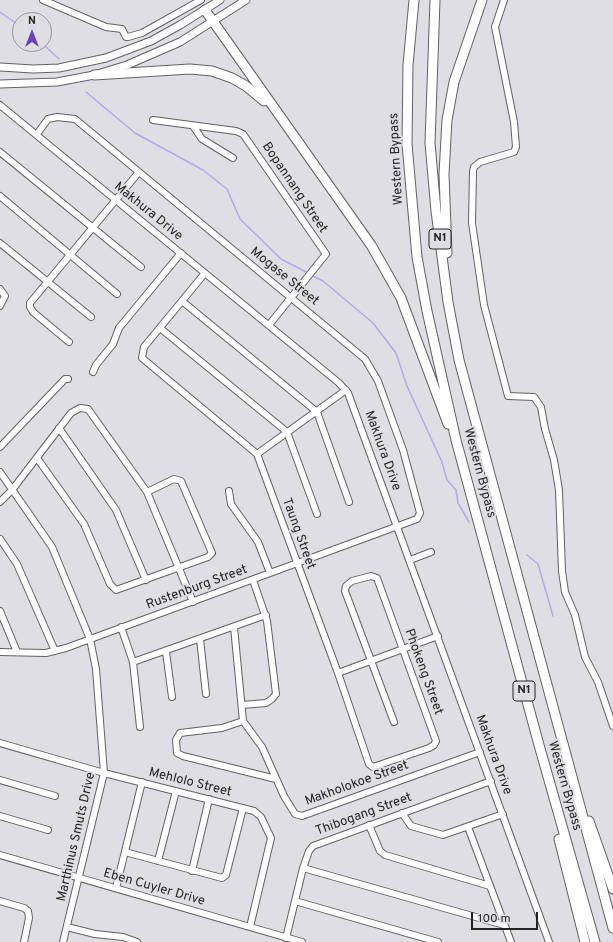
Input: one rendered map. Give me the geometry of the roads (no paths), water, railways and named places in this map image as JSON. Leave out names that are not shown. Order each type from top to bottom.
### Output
[{"type":"highway","name":"Western Bypass","points":[[414,0],[408,64],[407,144],[417,257],[427,311],[456,440],[538,745],[595,942]]},
{"type":"highway","name":"Western Bypass","points":[[435,0],[430,144],[436,211],[448,302],[459,360],[613,928]]},
{"type":"highway","points":[[448,302],[444,174],[446,128],[454,82],[482,0]]},
{"type":"highway","points":[[205,10],[371,246],[401,298],[445,417],[456,440]]},
{"type":"highway","points":[[94,75],[190,69],[221,74],[232,78],[257,94],[268,105],[302,149]]},
{"type":"highway","points":[[563,743],[613,889]]},
{"type":"highway","points":[[538,745],[547,788],[585,942]]},
{"type":"main road","points":[[0,67],[53,68],[106,58],[151,41],[220,0]]},
{"type":"main road","points":[[0,84],[57,82],[94,75],[127,65],[180,42],[246,0]]},
{"type":"street","points":[[43,0],[106,28],[122,29],[126,37],[128,37],[142,33],[201,0]]},
{"type":"street","points":[[504,0],[495,27],[514,122],[516,147],[514,152],[480,162],[474,167],[473,171],[472,224],[484,306],[508,396],[534,397],[541,407],[545,429],[554,460],[559,490],[562,571],[565,592],[575,615],[585,657],[598,682],[613,726]]},
{"type":"street","name":"Makhura Drive","points":[[0,105],[340,383],[346,390],[398,526],[549,942]]},
{"type":"street","name":"Mogase Street","points":[[37,134],[48,119],[57,117],[72,117],[361,355],[374,370],[403,450],[420,506],[419,517],[398,526]]},
{"type":"street","name":"Bopannang Street","points":[[153,120],[236,131],[246,137],[326,254],[290,296],[269,325]]},
{"type":"street","points":[[193,126],[202,139],[232,158]]},
{"type":"street","points":[[0,152],[141,267]]},
{"type":"street","points":[[69,342],[30,310],[30,303],[139,172]]},
{"type":"street","points":[[0,196],[117,294]]},
{"type":"street","points":[[0,243],[91,317]]},
{"type":"street","points":[[93,372],[96,365],[113,344],[119,328],[181,253]]},
{"type":"street","points":[[205,273],[144,347],[142,356],[144,361],[158,373],[257,454],[346,390]]},
{"type":"street","points":[[0,289],[5,296],[0,306]]},
{"type":"street","points":[[182,301],[317,412],[349,502]]},
{"type":"street","points":[[160,328],[287,432],[317,514]]},
{"type":"street","points":[[0,447],[65,379],[68,379]]},
{"type":"street","points":[[0,502],[12,490],[59,428],[74,411],[85,408],[91,412],[147,492],[193,602]]},
{"type":"street","points":[[59,428],[116,510],[146,580]]},
{"type":"street","name":"Taung Street","points":[[257,454],[338,673],[369,764]]},
{"type":"street","points":[[37,458],[84,524],[112,587],[120,590],[210,556],[212,553],[181,481],[174,480],[147,492]]},
{"type":"street","name":"Marthinus Smuts Drive","points":[[0,472],[52,547],[90,639],[96,669],[104,773],[63,942]]},
{"type":"street","points":[[229,491],[231,504],[260,546],[270,573]]},
{"type":"street","name":"Rustenburg Street","points":[[0,652],[55,651],[193,602],[398,526]]},
{"type":"street","points":[[0,539],[17,564],[55,651]]},
{"type":"street","points":[[410,560],[431,552]]},
{"type":"street","name":"Phokeng Street","points":[[369,764],[373,767],[380,765],[429,748],[436,742],[435,735],[377,578],[370,576],[352,581],[346,586],[345,591],[370,661]]},
{"type":"street","points":[[242,705],[266,703],[276,694],[266,615],[253,580]]},
{"type":"street","points":[[0,611],[17,652]]},
{"type":"street","points":[[133,662],[166,652],[266,615]]},
{"type":"street","points":[[121,627],[133,662],[140,727]]},
{"type":"street","points":[[234,627],[243,721],[222,728],[180,733],[176,740],[177,752],[184,756],[276,779]]},
{"type":"street","points":[[338,673],[438,636]]},
{"type":"street","points":[[200,639],[206,694]]},
{"type":"street","points":[[166,652],[172,697]]},
{"type":"street","points":[[370,661],[394,722]]},
{"type":"street","name":"Makholokoe Street","points":[[243,721],[262,747],[293,812],[302,816],[480,752]]},
{"type":"street","name":"Mehlolo Street","points":[[0,743],[104,773],[254,811],[261,817],[271,838],[250,927]]},
{"type":"street","points":[[0,780],[55,796]]},
{"type":"street","name":"Thibogang Street","points":[[282,939],[295,901],[303,868],[309,851],[313,846],[490,781]]},
{"type":"street","points":[[116,888],[142,782]]},
{"type":"street","points":[[158,861],[176,791]]},
{"type":"street","points":[[192,871],[209,799]]},
{"type":"street","points":[[126,852],[218,879],[225,876],[243,808]]},
{"type":"street","points":[[402,813],[410,826],[440,835],[446,835],[503,814]]},
{"type":"street","points":[[0,816],[48,830]]},
{"type":"street","points":[[369,825],[380,851],[385,855],[490,886]]},
{"type":"street","points":[[468,827],[511,942]]},
{"type":"street","name":"Eben Cuyler Drive","points":[[0,855],[250,927],[282,939],[302,942]]},
{"type":"street","points":[[303,868],[504,925]]},
{"type":"street","points":[[0,901],[24,908],[28,911],[29,918],[24,942]]},
{"type":"street","points":[[295,901],[438,942]]},
{"type":"street","points":[[67,927],[95,934],[123,937],[138,942]]},
{"type":"waterway","points":[[0,12],[12,20]]},
{"type":"waterway","points":[[52,52],[59,59]]},
{"type":"waterway","points":[[86,92],[135,133],[203,170],[227,189],[240,219],[281,259],[308,273]]},
{"type":"waterway","points":[[311,275],[323,281],[373,323],[396,353],[407,386],[442,462],[447,480],[456,490],[458,503],[469,522]]},
{"type":"waterway","points":[[527,555],[538,564],[553,616]]}]
